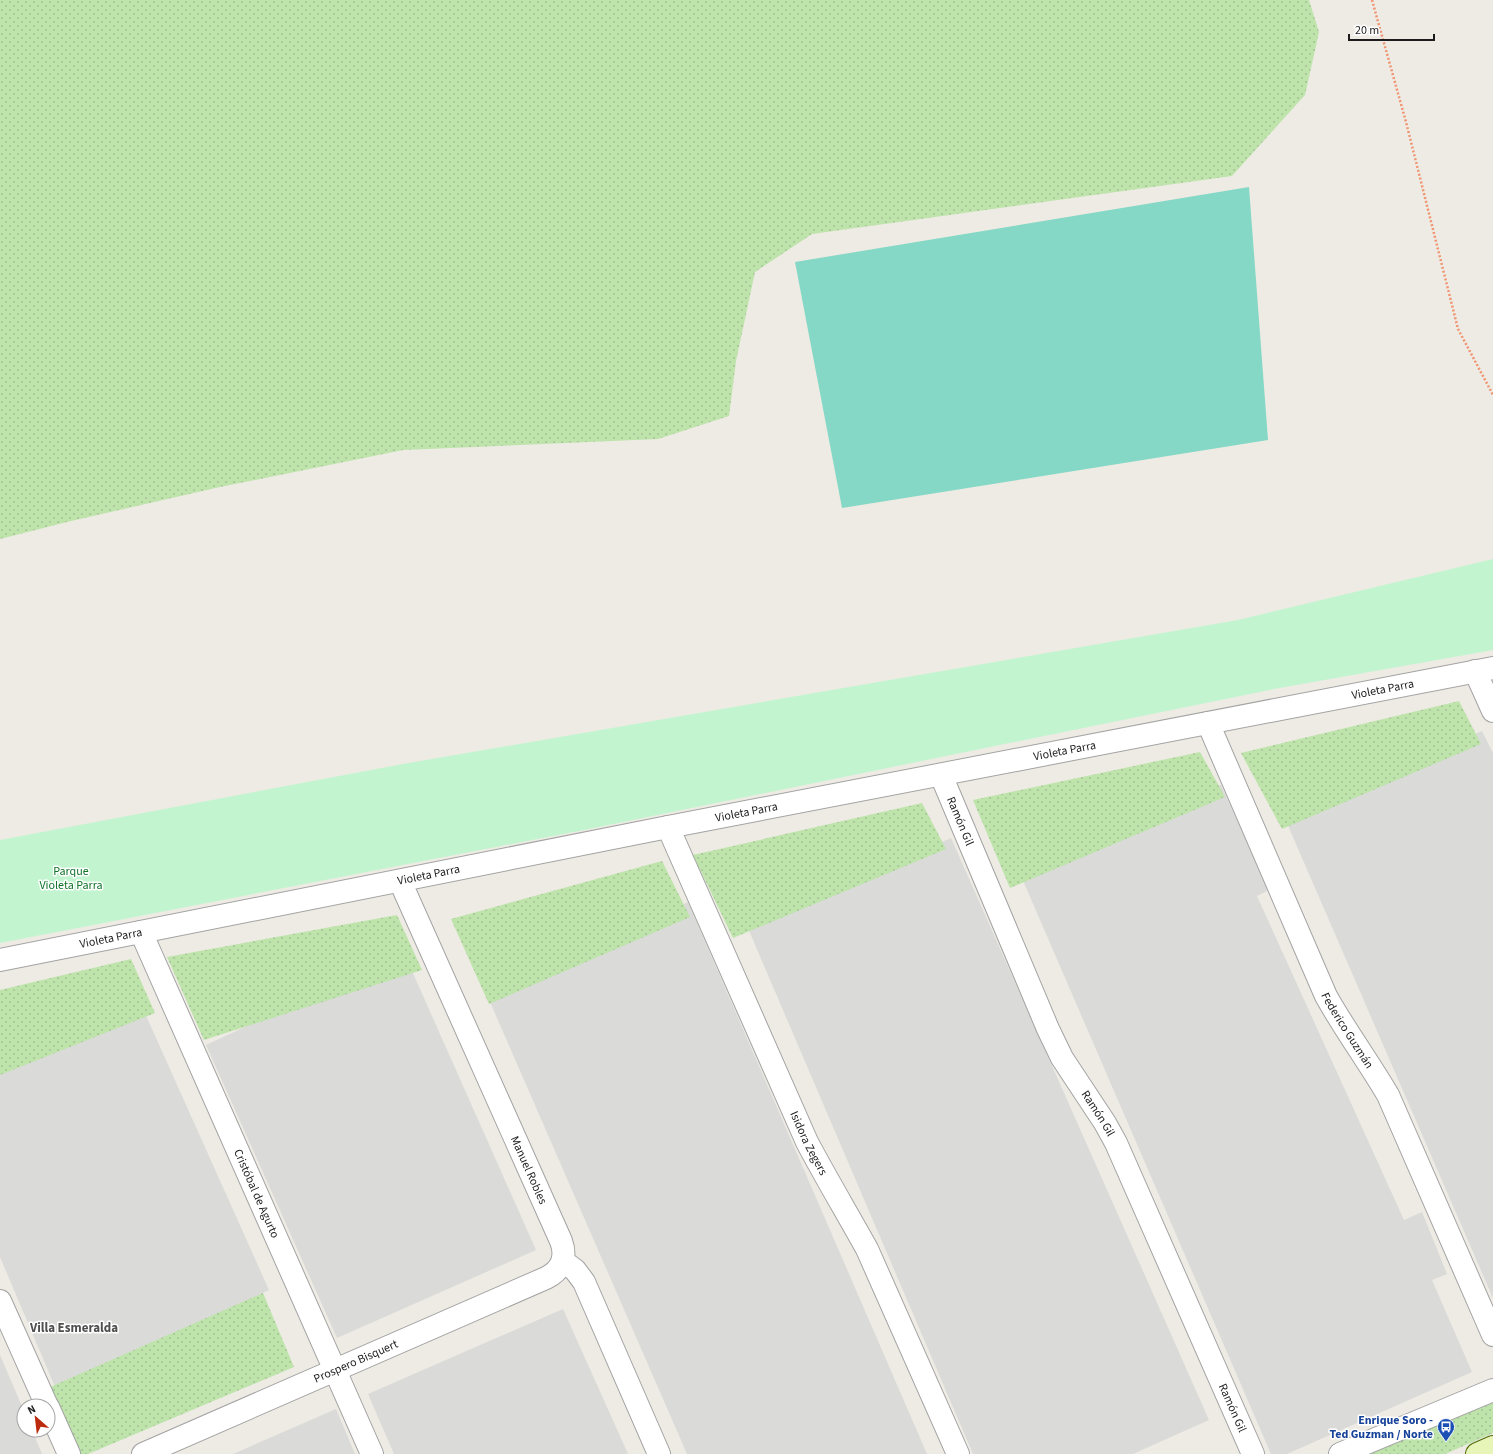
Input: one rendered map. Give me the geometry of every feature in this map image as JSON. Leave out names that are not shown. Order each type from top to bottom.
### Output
[{"type":"main road","points":[[1477,1454],[1493,1447]]},
{"type":"street","points":[[1484,670],[1493,711]]},
{"type":"street","name":"Violeta Parra","points":[[0,960],[668,827],[1484,670]]},
{"type":"street","name":"Federico Guzmán","points":[[1208,723],[1326,996],[1338,1019],[1388,1095],[1493,1336]]},
{"type":"street","name":"Ramón Gil","points":[[941,775],[1048,1028],[1062,1058],[1101,1117],[1116,1143],[1253,1454]]},
{"type":"street","name":"Isidora Zegers","points":[[668,827],[807,1142],[874,1263],[958,1454]]},
{"type":"street","name":"Manuel Robles","points":[[400,881],[561,1241],[563,1248],[563,1261]]},
{"type":"street","name":"Cristóbal de Agurto","points":[[141,932],[372,1454]]},
{"type":"street","points":[[563,1261],[575,1270],[584,1282],[660,1454]]},
{"type":"street","name":"Prospero Bisquert","points":[[143,1454],[546,1278],[554,1274],[563,1261]]},
{"type":"street","points":[[0,1301],[44,1398]]},
{"type":"street","points":[[1340,1454],[1493,1390]]},
{"type":"street","points":[[56,1425],[69,1454]]},
{"type":"path","points":[[1372,0],[1406,122],[1458,329],[1493,395]]},
{"type":"shaded area","points":[[1249,187],[1268,440],[842,508],[795,262]]},
{"type":"shaded area","points":[[1482,731],[1493,753],[1493,1298],[1286,821]]},
{"type":"shaded area","points":[[1221,785],[1269,890],[1257,896],[1404,1220],[1422,1212],[1447,1274],[1432,1280],[1472,1372],[1287,1454],[1271,1454],[1021,876]]},
{"type":"shaded area","points":[[951,838],[1209,1420],[1133,1454],[973,1454],[747,926]]},
{"type":"shaded area","points":[[688,902],[927,1454],[687,1454],[487,995]]},
{"type":"shaded area","points":[[404,953],[536,1250],[337,1338],[206,1045]]},
{"type":"shaded area","points":[[135,991],[269,1290],[58,1394],[0,1257],[0,1054]]},
{"type":"shaded area","points":[[563,1309],[628,1454],[394,1454],[368,1394]]},
{"type":"shaded area","points":[[0,1355],[18,1398],[16,1398],[16,1438],[35,1438],[42,1454],[0,1454]]},
{"type":"shaded area","points":[[336,1409],[355,1454],[233,1454]]},
{"type":"green space","points":[[0,0],[1309,0],[1319,32],[1305,95],[1232,176],[812,234],[755,272],[736,361],[729,416],[658,439],[403,450],[220,487],[0,539]]},
{"type":"green space","name":"Parque Violeta Parra","points":[[1493,559],[1493,650],[1274,689],[584,830],[0,943],[0,840],[403,764],[1238,620]]},
{"type":"green space","points":[[1459,701],[1481,744],[1282,829],[1241,753]]},
{"type":"green space","points":[[1200,752],[1225,797],[1010,888],[973,800]]},
{"type":"green space","points":[[922,803],[946,849],[733,938],[693,855]]},
{"type":"green space","points":[[662,861],[690,917],[489,1004],[451,919]]},
{"type":"green space","points":[[397,915],[422,970],[204,1040],[167,957]]},
{"type":"green space","points":[[131,959],[155,1013],[0,1075],[0,990]]},
{"type":"green space","points":[[263,1293],[294,1367],[88,1454],[75,1454],[56,1408],[56,1398],[52,1398],[48,1388]]},
{"type":"green space","points":[[1493,1399],[1493,1433],[1445,1454],[1363,1454]]},
{"type":"place","name":"Enrique Soro - Ted Guzman / Norte","points":[[1446,1442]]},
{"type":"district","name":"Villa Esmeralda","points":[[74,1327]]}]
